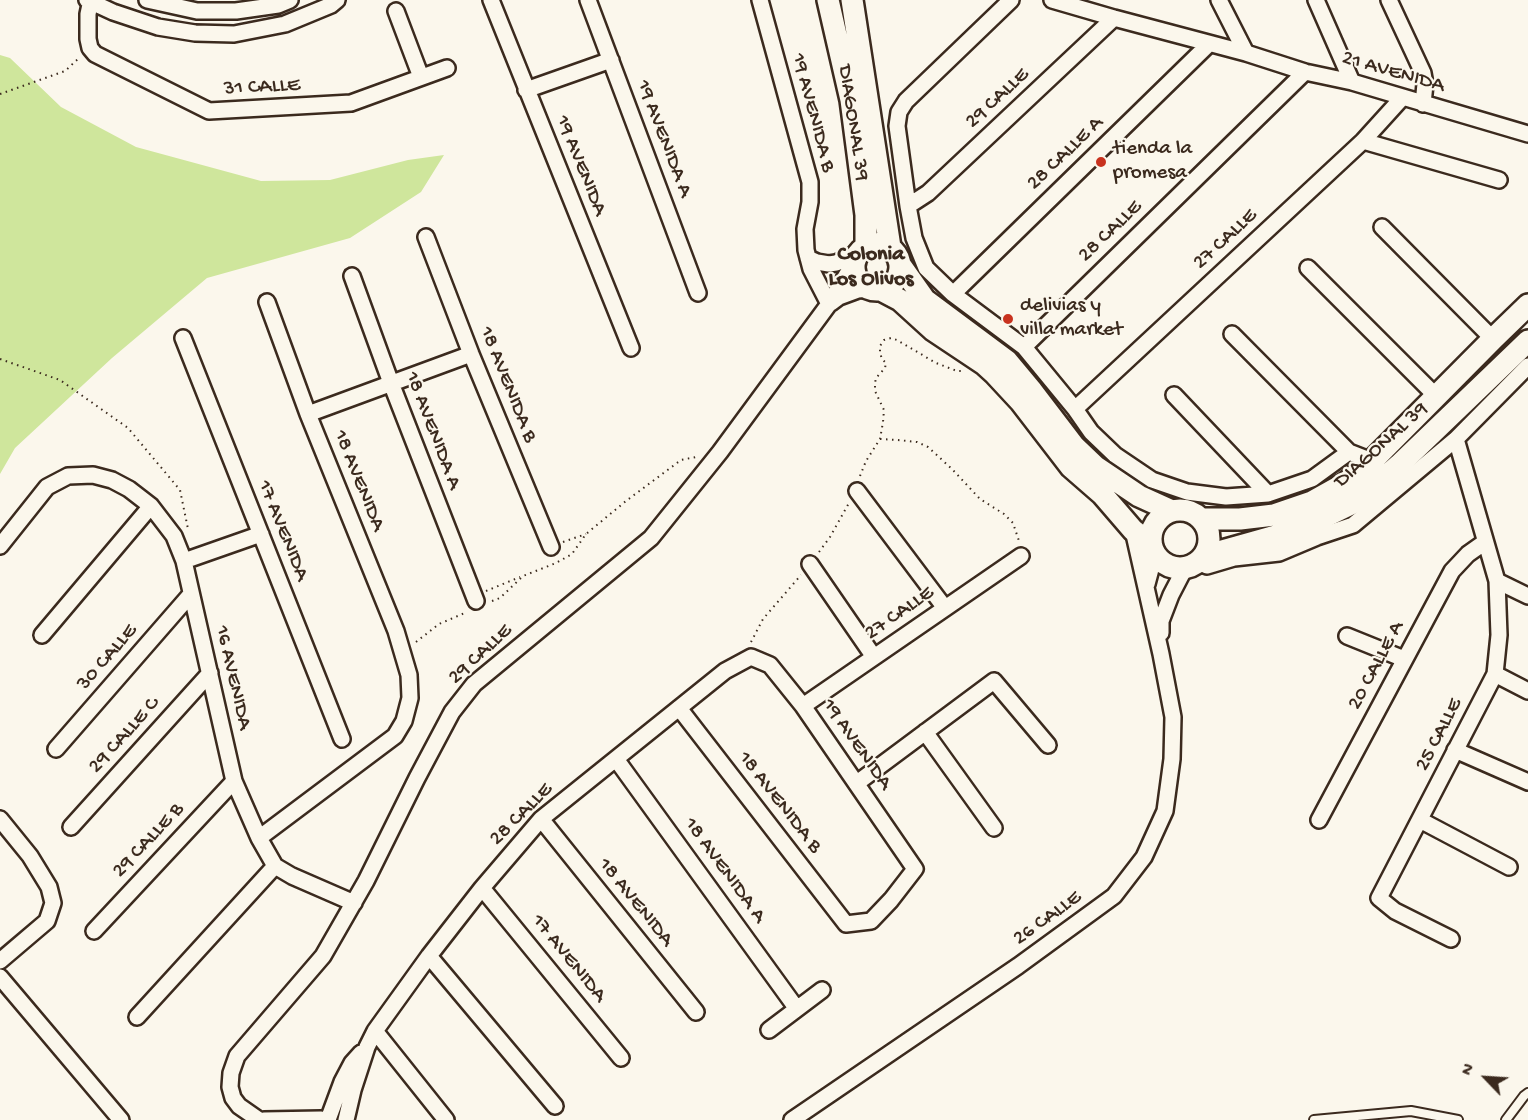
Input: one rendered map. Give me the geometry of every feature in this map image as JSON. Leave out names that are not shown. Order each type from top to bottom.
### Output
[{"type":"street","points":[[147,0],[197,11],[236,12],[278,5],[290,0]]},
{"type":"street","points":[[90,48],[88,39],[89,1],[113,12],[158,27],[195,33],[234,34],[285,24],[331,5],[337,0]]},
{"type":"street","name":"19 AVENIDA","points":[[491,0],[631,348]]},
{"type":"street","name":"19 AVENIDA A","points":[[588,0],[698,294]]},
{"type":"street","name":"19 AVENIDA B","points":[[760,0],[810,182],[810,202],[804,240],[808,258],[811,269],[829,304]]},
{"type":"street","name":"DIAGONAL 39","points":[[828,0],[851,100],[866,215],[860,254]]},
{"type":"street","name":"DIAGONAL 39","points":[[852,0],[896,256],[925,300],[1007,361],[1074,446],[1096,467],[1139,496],[1172,511]]},
{"type":"street","name":"DIAGONAL 39","points":[[1011,0],[906,101],[899,112],[897,126],[908,206],[914,238],[926,268],[953,294],[1024,347],[1091,432],[1115,456],[1152,480],[1187,492],[1226,497],[1268,495],[1312,479],[1349,452]]},
{"type":"street","name":"21 AVENIDA","points":[[1053,0],[1246,53],[1305,72],[1352,82],[1528,134]]},
{"type":"street","points":[[1219,0],[1246,53]]},
{"type":"street","points":[[1316,0],[1352,82]]},
{"type":"street","points":[[1389,0],[1424,73],[1423,104]]},
{"type":"street","points":[[396,11],[421,77]]},
{"type":"street","name":"29 CALLE","points":[[908,206],[928,193],[1114,18]]},
{"type":"street","name":"28 CALLE A","points":[[953,294],[1209,44]]},
{"type":"street","name":"31 CALLE","points":[[90,48],[95,54],[213,112],[351,103],[447,68]]},
{"type":"street","points":[[526,90],[611,60]]},
{"type":"street","name":"28 CALLE","points":[[1024,347],[1305,72]]},
{"type":"street","name":"27 CALLE","points":[[1075,409],[1363,141],[1402,98]]},
{"type":"street","points":[[1363,141],[1498,180]]},
{"type":"street","points":[[1382,227],[1493,339]]},
{"type":"street","name":"18 AVENIDA B","points":[[426,237],[471,354],[551,547]]},
{"type":"street","points":[[808,258],[823,264],[836,263],[878,244],[896,256],[900,274],[896,282],[889,287],[875,290]]},
{"type":"street","points":[[860,254],[855,275],[864,286],[900,300],[933,330],[995,374],[1022,402],[1071,467],[1102,494],[1153,549],[1160,561],[1176,568],[1196,562],[1209,547],[1210,537],[1207,527],[1202,519],[1193,512],[1172,511],[1162,516],[1155,524],[1151,534],[1153,549]]},
{"type":"street","name":"29 CALLE","points":[[259,1120],[239,1107],[233,1098],[230,1087],[231,1073],[237,1056],[323,956],[354,903],[452,712],[474,684],[651,538],[720,452],[829,304],[860,254]]},
{"type":"street","points":[[1308,268],[1436,396]]},
{"type":"street","name":"18 AVENIDA A","points":[[352,276],[475,598]]},
{"type":"street","name":"29 CALLE","points":[[829,304],[839,297],[858,290],[875,290]]},
{"type":"street","name":"18 AVENIDA","points":[[259,838],[395,736],[404,721],[410,698],[409,675],[396,631],[308,414],[267,302]]},
{"type":"street","name":"DIAGONAL 39","points":[[1202,519],[1239,519],[1274,515],[1312,502],[1346,483],[1372,461],[1528,305]]},
{"type":"street","points":[[1232,334],[1349,452],[1372,461]]},
{"type":"street","name":"17 AVENIDA","points":[[183,338],[342,739]]},
{"type":"street","name":"DIAGONAL 39","points":[[1196,562],[1286,533],[1357,501],[1399,465],[1528,341]]},
{"type":"street","points":[[308,414],[471,354]]},
{"type":"street","points":[[1196,562],[1212,566],[1234,558],[1279,553],[1353,525],[1456,439],[1527,372]]},
{"type":"street","points":[[1174,395],[1268,495]]},
{"type":"street","name":"25 CALLE","points":[[1451,939],[1395,910],[1379,898],[1495,674],[1499,635],[1497,581],[1456,439]]},
{"type":"street","name":"16 AVENIDA","points":[[0,546],[46,487],[68,476],[93,475],[112,480],[129,489],[151,506],[174,536],[184,561],[234,781],[259,838],[275,866]]},
{"type":"street","points":[[857,491],[945,608]]},
{"type":"street","points":[[42,635],[151,506]]},
{"type":"street","name":"26 CALLE","points":[[792,1120],[1018,966],[1114,896],[1144,857],[1165,811],[1172,759],[1173,717],[1133,530]]},
{"type":"street","points":[[184,561],[261,534]]},
{"type":"street","name":"20 CALLE A","points":[[1319,820],[1452,571],[1468,554],[1485,542]]},
{"type":"street","name":"26 CALLE","points":[[1146,587],[1153,549]]},
{"type":"street","name":"27 CALLE","points":[[803,706],[1021,555]]},
{"type":"street","name":"26 CALLE","points":[[1161,654],[1161,621],[1171,595],[1196,562]]},
{"type":"street","points":[[810,564],[874,657]]},
{"type":"street","points":[[1497,581],[1528,596]]},
{"type":"street","name":"30 CALLE","points":[[56,749],[191,594]]},
{"type":"street","points":[[1347,636],[1404,659]]},
{"type":"street","name":"19 AVENIDA","points":[[751,657],[770,665],[803,706],[915,869]]},
{"type":"street","name":"28 CALLE","points":[[346,1120],[367,1047],[375,1031],[482,888],[541,819],[725,671],[751,657]]},
{"type":"street","name":"29 CALLE C","points":[[71,827],[210,673]]},
{"type":"street","points":[[1495,674],[1528,691]]},
{"type":"street","points":[[857,783],[994,681],[1048,746]]},
{"type":"street","name":"18 AVENIDA B","points":[[680,708],[846,924],[871,921],[915,869]]},
{"type":"street","points":[[925,732],[994,828]]},
{"type":"street","points":[[1455,750],[1528,782]]},
{"type":"street","name":"18 AVENIDA A","points":[[616,759],[797,1009]]},
{"type":"street","name":"29 CALLE B","points":[[94,931],[234,781]]},
{"type":"street","points":[[0,819],[30,856],[49,887],[53,903],[47,921],[0,961]]},
{"type":"street","name":"18 AVENIDA","points":[[541,819],[696,1012]]},
{"type":"street","points":[[1420,820],[1509,867]]},
{"type":"street","points":[[137,1017],[275,866],[292,876],[354,903]]},
{"type":"street","name":"17 AVENIDA","points":[[482,888],[621,1058]]},
{"type":"street","points":[[429,956],[555,1106]]},
{"type":"street","points":[[0,977],[121,1120]]},
{"type":"street","points":[[770,1030],[822,990]]},
{"type":"street","points":[[375,1031],[446,1120]]},
{"type":"street","name":"28 CALLE","points":[[327,1119],[352,1062],[367,1047]]},
{"type":"street","points":[[264,1120],[327,1119]]},
{"type":"lane","points":[[1506,1120],[1528,1093]]},
{"type":"lane","points":[[1314,1120],[1411,1111],[1458,1120]]},
{"type":"path","points":[[0,94],[65,71],[90,48]]},
{"type":"path","points":[[751,657],[751,642],[763,619],[830,537],[857,491],[866,461],[880,439],[884,410],[875,391],[875,383],[876,378],[885,368],[886,363],[880,353],[880,346],[884,340],[891,338],[897,340],[936,363],[957,371],[967,372]]},
{"type":"path","points":[[0,359],[60,380],[128,428],[180,490],[188,529]]},
{"type":"path","points":[[880,439],[917,442],[928,447],[980,499],[1004,514],[1013,523],[1021,555]]},
{"type":"path","points":[[551,547],[586,534]]},
{"type":"path","points":[[475,598],[523,576]]},
{"type":"green space","points":[[0,55],[10,58],[61,107],[136,147],[261,181],[330,180],[408,160],[444,155],[421,192],[350,238],[207,278],[112,358],[15,448],[0,474]]},
{"type":"place","name":"tienda la promesa","points":[[1101,162]]},
{"type":"place","name":"delivias y villa market","points":[[1008,319]]},
{"type":"district","name":"Colonia Los Olivos","points":[[871,268]]}]
